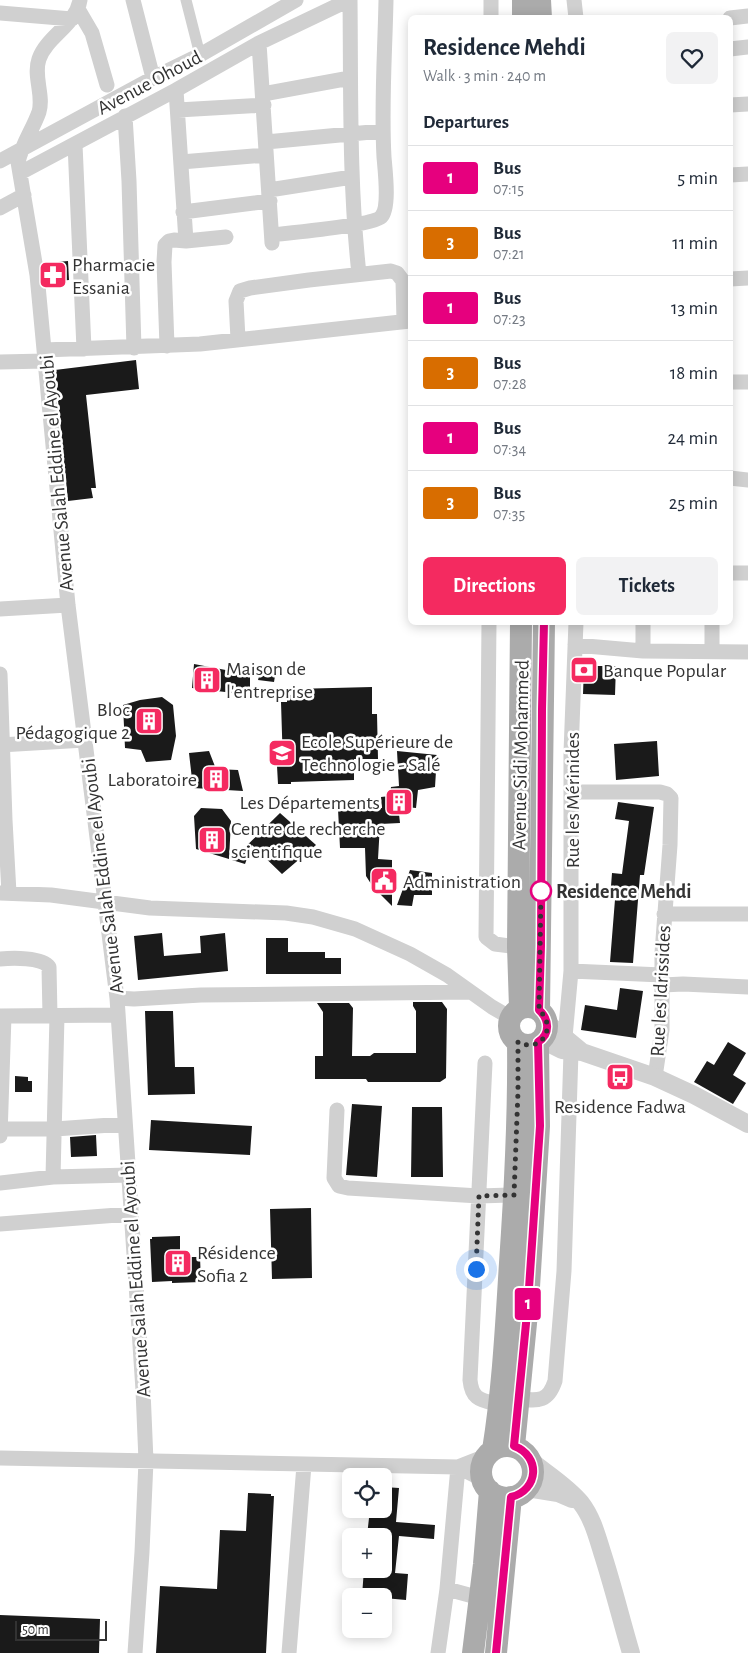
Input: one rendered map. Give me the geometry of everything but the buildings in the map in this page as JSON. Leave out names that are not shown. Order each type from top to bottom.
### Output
[{"type":"main road","points":[[523,0],[523,15]]},
{"type":"main road","points":[[540,0],[541,15]]},
{"type":"main road","name":"Avenue Sidi Mohammed","points":[[503,1489],[482,1467],[498,1451],[528,1303],[540,1126],[531,1026],[518,947],[521,625]]},
{"type":"main road","name":"Avenue Sidi Mohammed","points":[[509,1402],[518,1091],[531,1026],[541,950],[544,625]]},
{"type":"main road","points":[[498,1451],[524,1451],[531,1461],[533,1475],[503,1489]]},
{"type":"main road","points":[[473,1653],[480,1598],[503,1489]]},
{"type":"main road","points":[[496,1653],[503,1489]]},
{"type":"street","points":[[133,0],[153,78]]},
{"type":"street","points":[[186,0],[200,55]]},
{"type":"street","name":"Avenue Ohoud","points":[[0,161],[153,78],[200,55],[296,0]]},
{"type":"street","points":[[20,172],[176,90],[259,43],[349,0],[352,177],[359,274]]},
{"type":"street","points":[[259,43],[272,239],[379,219],[385,211],[386,188],[382,131],[386,0]]},
{"type":"street","points":[[491,0],[491,15]]},
{"type":"street","points":[[574,0],[576,15]]},
{"type":"street","points":[[0,13],[77,9],[92,33],[113,100]]},
{"type":"street","name":"Avenue Salah Eddine el Ayoubi","points":[[77,9],[39,58],[37,67],[39,112],[21,150],[18,162],[37,275],[68,605],[117,998],[146,1461],[135,1653]]},
{"type":"street","points":[[733,18],[748,16]]},
{"type":"street","points":[[733,49],[748,47]]},
{"type":"street","points":[[178,110],[264,100],[350,78]]},
{"type":"street","points":[[176,90],[186,241]]},
{"type":"street","points":[[733,105],[748,104]]},
{"type":"street","points":[[125,116],[134,348]]},
{"type":"street","points":[[181,162],[351,134],[382,131]]},
{"type":"street","points":[[75,144],[84,349]]},
{"type":"street","points":[[733,175],[748,174]]},
{"type":"street","points":[[183,212],[269,196],[352,177]]},
{"type":"street","points":[[0,208],[24,195]]},
{"type":"street","points":[[167,346],[164,247],[169,241],[226,237]]},
{"type":"street","points":[[0,362],[84,349],[167,346],[238,339],[407,321],[403,281],[397,273],[391,271],[244,289],[239,293],[236,300],[238,339]]},
{"type":"street","points":[[733,279],[748,278]]},
{"type":"street","points":[[733,382],[748,382]]},
{"type":"street","points":[[733,478],[748,480]]},
{"type":"street","points":[[733,573],[748,573]]},
{"type":"street","points":[[0,609],[68,605]]},
{"type":"street","points":[[489,625],[486,937],[495,944],[518,947]]},
{"type":"street","name":"Rue les Mérinides","points":[[509,1402],[539,1401],[552,1390],[555,1381],[564,1271],[573,1047],[571,752],[576,625]]},
{"type":"street","points":[[643,625],[643,651]]},
{"type":"street","points":[[712,625],[712,652]]},
{"type":"street","points":[[575,645],[643,651],[748,652]]},
{"type":"street","points":[[0,674],[4,893],[51,896],[150,908],[286,913],[313,916],[355,929],[410,954],[447,975],[492,1007],[531,1026],[562,1050],[573,1047],[655,1077],[694,1095],[748,1124]]},
{"type":"street","points":[[1,745],[86,740]]},
{"type":"street","points":[[542,748],[571,752]]},
{"type":"street","name":"Rue les Idrissides","points":[[571,792],[660,792],[670,796],[672,802],[664,914],[662,1030],[655,1077]]},
{"type":"street","points":[[664,914],[748,914]]},
{"type":"street","points":[[0,958],[38,961],[47,964],[48,967],[53,1016],[55,1129],[53,1177]]},
{"type":"street","points":[[571,971],[690,984],[748,987]]},
{"type":"street","points":[[117,998],[283,993],[472,992]]},
{"type":"street","points":[[118,1015],[2,1016],[1,1132],[125,1124]]},
{"type":"street","points":[[485,1063],[470,1380],[471,1390],[478,1398],[509,1402]]},
{"type":"street","points":[[337,1110],[334,1178],[339,1186],[479,1196],[514,1195]]},
{"type":"street","points":[[0,1182],[53,1177],[129,1175]]},
{"type":"street","points":[[0,1224],[131,1214]]},
{"type":"street","points":[[0,1458],[458,1467],[498,1451]]},
{"type":"street","points":[[531,1461],[562,1484],[582,1504],[593,1524],[631,1653]]},
{"type":"street","points":[[289,1653],[304,1464]]},
{"type":"street","points":[[458,1467],[503,1489],[558,1492],[582,1504]]},
{"type":"street","points":[[438,1653],[447,1589],[458,1467]]},
{"type":"street","points":[[447,1589],[480,1598]]},
{"type":"bus line","name":"1","points":[[496,1653],[511,1497],[521,1494],[528,1488],[533,1472],[533,1466],[528,1456],[524,1451],[514,1446],[528,1303],[540,1126],[538,1042],[545,1036],[548,1027],[546,1018],[539,1010],[544,625]]},
{"type":"place","name":"Pharmacie Essania","points":[[53,275]]},
{"type":"place","name":"Banque Popular","points":[[584,670]]},
{"type":"place","name":"Maison de l'entreprise","points":[[207,680]]},
{"type":"place","name":"Bloc Pédagogique 2","points":[[149,721]]},
{"type":"place","name":"Ecole Supérieure de Technologie - Salé","points":[[282,753]]},
{"type":"place","name":"Laboratoire","points":[[216,779]]},
{"type":"place","name":"Les Départements","points":[[399,802]]},
{"type":"place","name":"Centre de recherche scientifique","points":[[212,840]]},
{"type":"place","name":"Administration","points":[[384,881]]},
{"type":"place","name":"Residence Mehdi","points":[[541,891]]},
{"type":"place","name":"Residence Fadwa","points":[[620,1077]]},
{"type":"place","name":"Résidence Sofia 2","points":[[178,1263]]},
{"type":"route","points":[[476,1269],[479,1196],[514,1195],[518,1042],[526,1045],[534,1044],[542,1040],[548,1027],[546,1018],[539,1010],[541,891]]}]
